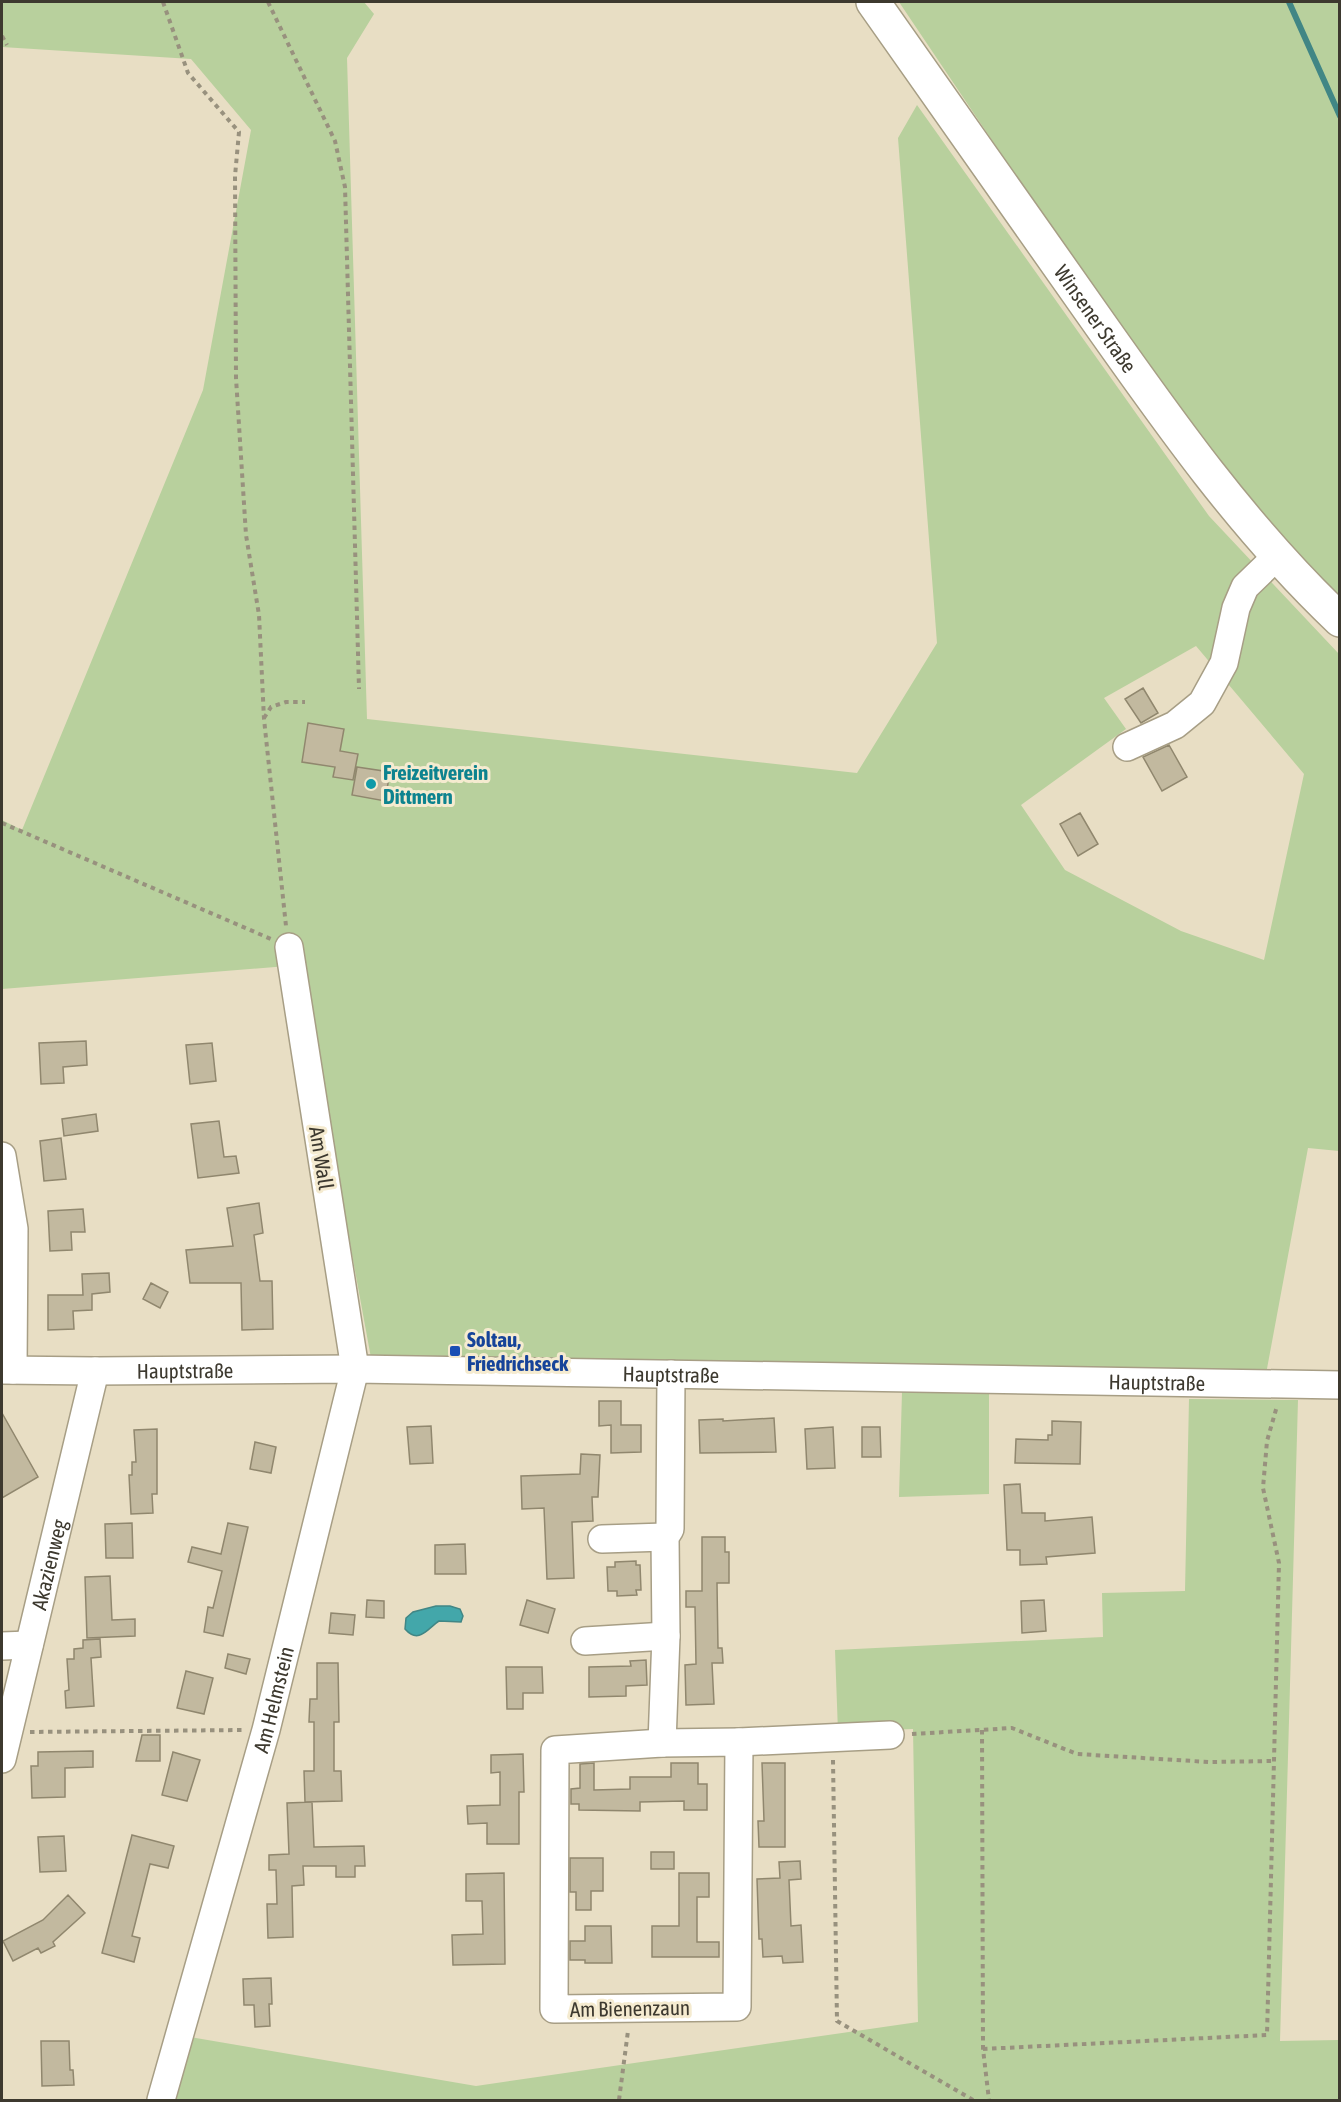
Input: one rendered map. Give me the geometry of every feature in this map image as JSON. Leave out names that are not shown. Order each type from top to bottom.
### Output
[{"type":"main road","name":"Winsener Straße","points":[[873,2],[1170,423],[1233,506],[1277,556],[1340,620]]},
{"type":"street","points":[[1127,747],[1175,725],[1202,703],[1224,663],[1236,608],[1245,587],[1277,556]]},
{"type":"street","name":"Am Wall","points":[[289,947],[355,1369]]},
{"type":"street","points":[[2,1156],[14,1228],[7,1370]]},
{"type":"street","name":"Hauptstraße","points":[[7,1370],[355,1369],[1340,1385]]},
{"type":"street","name":"Am Helmstein","points":[[161,2100],[266,1730],[355,1369]]},
{"type":"street","name":"Akazienweg","points":[[2,1759],[95,1371]]},
{"type":"street","points":[[662,1743],[666,1636],[665,1537],[670,1529],[671,1374]]},
{"type":"street","points":[[602,1539],[665,1537]]},
{"type":"street","points":[[585,1641],[666,1636]]},
{"type":"street","points":[[2,1646],[28,1645]]},
{"type":"street","name":"Am Bienenzaun","points":[[739,1742],[737,2007],[554,2009],[555,1750],[662,1743],[890,1735]]},
{"type":"path","points":[[2,823],[289,947],[264,719],[259,615],[246,535],[236,378],[235,176],[239,132],[188,73],[163,2]]},
{"type":"path","points":[[268,2],[335,141],[345,187],[359,689]]},
{"type":"path","points":[[2,36],[7,45]]},
{"type":"path","points":[[264,719],[271,707],[286,702],[305,702]]},
{"type":"path","points":[[983,2049],[1267,2035],[1279,1563],[1263,1488],[1267,1441],[1282,1384]]},
{"type":"path","points":[[890,1735],[1011,1728],[1077,1754],[1209,1762],[1274,1761]]},
{"type":"path","points":[[982,1729],[983,2049],[989,2100]]},
{"type":"path","points":[[8,1732],[266,1730]]},
{"type":"path","points":[[833,1738],[837,2021],[973,2100]]},
{"type":"path","points":[[619,2100],[631,2009]]},
{"type":"green space","points":[[2,2],[364,2],[374,14],[347,58],[367,719],[857,773],[937,643],[898,138],[917,105],[1209,516],[1339,654],[1339,1151],[1308,1148],[1266,1374],[371,1358],[299,965],[2,989],[2,820],[22,830],[203,390],[251,130],[191,59],[2,47]],"holes":[[[1196,646],[1304,774],[1264,960],[1181,931],[1065,870],[1021,805],[1126,729],[1104,698]]]},
{"type":"green space","points":[[899,2],[1339,2],[1339,600],[1279,542],[1164,396]]},
{"type":"green space","points":[[902,1392],[989,1394],[989,1494],[899,1497]]},
{"type":"green space","points":[[1189,1399],[1298,1400],[1280,2041],[1339,2040],[1339,2100],[172,2100],[190,2037],[476,2086],[918,2022],[913,1729],[838,1732],[835,1650],[1103,1637],[1102,1593],[1185,1591]]},
{"type":"water","points":[[436,1606],[460,1609],[463,1616],[461,1622],[439,1621],[419,1635],[410,1634],[405,1629],[406,1618],[413,1612]]},
{"type":"building","points":[[1143,688],[1158,713],[1141,723],[1125,699]]},
{"type":"building","points":[[308,723],[344,729],[340,751],[358,754],[353,780],[333,777],[335,767],[302,762]]},
{"type":"building","points":[[1169,745],[1187,777],[1162,791],[1143,757]]},
{"type":"building","name":"Freizeitverein Dittmern","points":[[357,767],[390,772],[385,801],[352,795]]},
{"type":"building","points":[[1080,813],[1098,844],[1078,856],[1060,824]]},
{"type":"building","points":[[86,1041],[87,1065],[63,1067],[64,1083],[41,1084],[39,1043]]},
{"type":"building","points":[[212,1043],[216,1081],[190,1084],[186,1045]]},
{"type":"building","points":[[96,1114],[98,1131],[64,1136],[62,1119]]},
{"type":"building","points":[[219,1121],[224,1157],[236,1156],[239,1173],[198,1178],[191,1124]]},
{"type":"building","points":[[61,1138],[66,1179],[44,1181],[40,1141]]},
{"type":"building","points":[[259,1203],[263,1233],[254,1235],[260,1281],[272,1281],[273,1329],[242,1330],[241,1283],[190,1283],[186,1250],[233,1246],[227,1208]]},
{"type":"building","points":[[83,1209],[85,1232],[71,1232],[72,1250],[50,1251],[48,1211]]},
{"type":"building","points":[[109,1273],[110,1292],[92,1294],[92,1310],[73,1311],[74,1329],[48,1330],[48,1295],[83,1295],[82,1274]]},
{"type":"building","points":[[151,1283],[168,1292],[160,1308],[143,1299]]},
{"type":"building","points":[[599,1401],[621,1401],[621,1425],[641,1425],[641,1452],[611,1453],[611,1425],[599,1426]]},
{"type":"building","points":[[2,1413],[38,1477],[2,1498]]},
{"type":"building","points":[[774,1418],[776,1452],[700,1453],[699,1420]]},
{"type":"building","points":[[1052,1421],[1081,1422],[1080,1464],[1015,1463],[1016,1439],[1048,1440],[1048,1435],[1052,1435]]},
{"type":"building","points":[[431,1426],[433,1463],[410,1464],[407,1427]]},
{"type":"building","points":[[833,1427],[835,1468],[807,1469],[805,1429]]},
{"type":"building","points":[[862,1427],[880,1427],[881,1457],[862,1457]]},
{"type":"building","points":[[157,1429],[157,1494],[152,1494],[153,1513],[131,1514],[129,1475],[132,1475],[132,1462],[136,1462],[134,1430]]},
{"type":"building","points":[[255,1442],[276,1447],[271,1473],[250,1469]]},
{"type":"building","points":[[581,1454],[600,1455],[598,1497],[592,1497],[593,1521],[572,1522],[574,1578],[547,1579],[544,1508],[522,1509],[521,1476],[580,1474]]},
{"type":"building","points":[[1020,1484],[1022,1513],[1045,1513],[1045,1521],[1092,1517],[1095,1553],[1046,1557],[1047,1564],[1020,1565],[1020,1550],[1007,1550],[1004,1485]]},
{"type":"building","points":[[132,1523],[133,1558],[106,1558],[105,1524]]},
{"type":"building","points":[[228,1523],[248,1527],[223,1636],[204,1632],[208,1607],[213,1608],[222,1571],[188,1562],[192,1547],[221,1554]]},
{"type":"building","points":[[702,1537],[725,1537],[725,1552],[729,1552],[729,1583],[717,1583],[718,1648],[722,1648],[723,1663],[712,1663],[714,1704],[686,1705],[685,1665],[696,1664],[695,1607],[686,1607],[686,1591],[702,1591]]},
{"type":"building","points":[[465,1544],[466,1574],[435,1574],[435,1545]]},
{"type":"building","points":[[636,1561],[636,1565],[640,1565],[641,1590],[636,1590],[637,1595],[617,1596],[617,1591],[608,1591],[607,1567],[615,1567],[615,1562]]},
{"type":"building","points":[[110,1576],[112,1620],[135,1619],[135,1636],[87,1638],[85,1577]]},
{"type":"building","points":[[367,1600],[384,1601],[384,1618],[366,1617]]},
{"type":"building","points":[[527,1600],[555,1609],[548,1633],[520,1625]]},
{"type":"building","points":[[1044,1600],[1046,1631],[1022,1633],[1021,1601]]},
{"type":"building","points":[[331,1613],[355,1615],[353,1635],[329,1633]]},
{"type":"building","points":[[100,1639],[101,1657],[91,1658],[94,1706],[66,1708],[65,1691],[69,1690],[67,1659],[74,1659],[74,1649],[83,1648],[83,1640]]},
{"type":"building","points":[[228,1654],[250,1659],[246,1674],[225,1668]]},
{"type":"building","points":[[646,1660],[647,1685],[626,1686],[626,1696],[589,1697],[589,1667],[631,1666],[630,1661]]},
{"type":"building","points":[[317,1663],[338,1663],[339,1722],[334,1722],[334,1771],[341,1771],[342,1801],[305,1802],[304,1771],[314,1771],[314,1722],[309,1722],[310,1699],[317,1699]]},
{"type":"building","points":[[506,1667],[542,1667],[543,1693],[523,1693],[523,1709],[507,1709]]},
{"type":"building","points":[[186,1671],[213,1678],[204,1714],[177,1708]]},
{"type":"building","points":[[142,1735],[160,1735],[160,1761],[136,1761]]},
{"type":"building","points":[[93,1751],[93,1767],[65,1768],[65,1797],[32,1798],[31,1766],[38,1766],[38,1752]]},
{"type":"building","points":[[173,1752],[200,1760],[187,1801],[162,1795]]},
{"type":"building","points":[[523,1754],[524,1792],[519,1792],[519,1844],[487,1844],[487,1823],[468,1824],[467,1806],[500,1805],[500,1772],[491,1773],[491,1755]]},
{"type":"building","points":[[594,1763],[594,1790],[630,1789],[630,1777],[671,1777],[671,1763],[698,1763],[698,1784],[707,1784],[707,1810],[684,1810],[684,1801],[640,1802],[640,1811],[579,1810],[579,1804],[571,1804],[571,1789],[580,1788],[580,1764]]},
{"type":"building","points":[[762,1763],[785,1763],[785,1847],[759,1847],[758,1821],[764,1821]]},
{"type":"building","points":[[312,1802],[314,1847],[364,1846],[365,1866],[355,1866],[355,1877],[336,1877],[336,1866],[303,1866],[304,1885],[292,1886],[293,1937],[268,1938],[267,1904],[277,1904],[276,1870],[269,1870],[269,1855],[289,1854],[287,1803]]},
{"type":"building","points":[[132,1835],[174,1846],[168,1868],[150,1864],[132,1936],[140,1938],[134,1962],[102,1953]]},
{"type":"building","points":[[64,1836],[66,1871],[40,1872],[38,1837]]},
{"type":"building","points":[[651,1852],[674,1852],[674,1869],[651,1869]]},
{"type":"building","points":[[570,1858],[603,1858],[603,1891],[591,1891],[591,1910],[576,1910],[576,1892],[570,1892]]},
{"type":"building","points":[[800,1861],[801,1879],[789,1880],[791,1926],[801,1925],[803,1962],[783,1963],[782,1956],[763,1957],[762,1939],[759,1939],[757,1879],[780,1878],[779,1862]]},
{"type":"building","points":[[504,1873],[505,1964],[453,1965],[452,1935],[483,1934],[482,1901],[466,1901],[466,1874]]},
{"type":"building","points":[[679,1873],[709,1873],[709,1897],[697,1897],[697,1942],[719,1942],[719,1957],[652,1957],[652,1926],[679,1926]]},
{"type":"building","points":[[68,1895],[85,1913],[53,1942],[55,1946],[41,1953],[38,1948],[13,1961],[3,1941],[43,1920]]},
{"type":"building","points":[[585,1926],[611,1926],[612,1963],[585,1963],[585,1960],[570,1960],[570,1941],[585,1941]]},
{"type":"building","points":[[271,1978],[270,2026],[255,2027],[254,2005],[244,2005],[243,1979]]},
{"type":"building","points":[[41,2041],[69,2041],[70,2070],[73,2070],[74,2085],[42,2086]]},
{"type":"waterway","points":[[1289,2],[1340,116]]},
{"type":"place","name":"Freizeitverein Dittmern","points":[[371,784]]},
{"type":"place","name":"Soltau, Friedrichseck","points":[[455,1351]]}]
